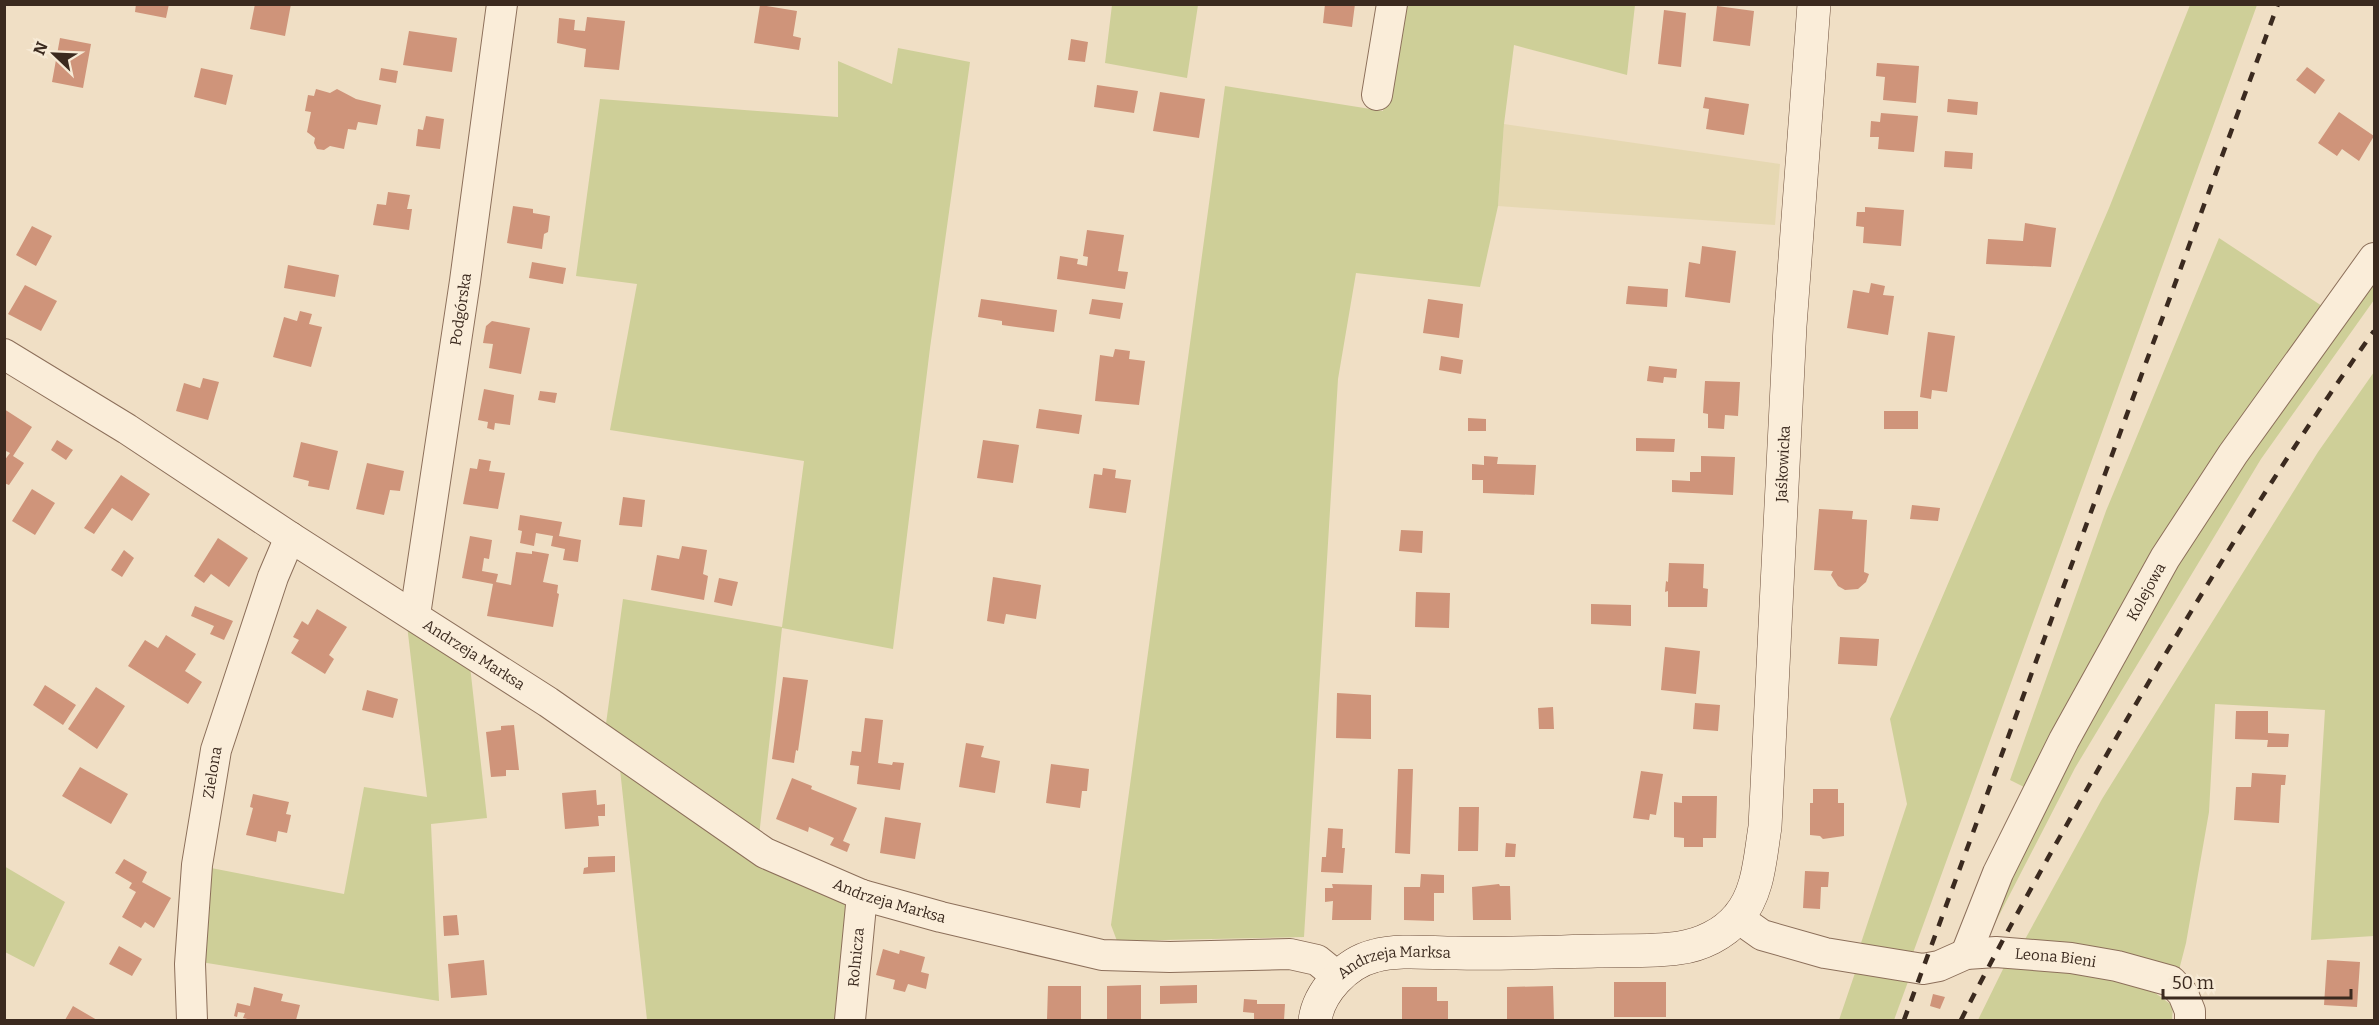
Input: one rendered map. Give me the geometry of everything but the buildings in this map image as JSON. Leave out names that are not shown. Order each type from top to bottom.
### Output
[{"type":"street","name":"Podgórska","points":[[415,615],[465,281],[502,4]]},
{"type":"street","points":[[1377,95],[1392,4]]},
{"type":"street","name":"Jaśkowicka","points":[[1738,918],[1754,889],[1765,827],[1790,326],[1814,4]]},
{"type":"street","name":"Kolejowa","points":[[1966,954],[1998,873],[2064,740],[2165,558],[2233,454],[2374,258]]},
{"type":"street","name":"Andrzeja Marksa","points":[[4,354],[127,429],[290,537],[548,702],[765,853],[862,895],[940,917],[1102,955],[1170,957],[1290,954],[1317,960],[1338,977],[1360,962],[1374,956],[1399,953],[1473,954],[1680,948],[1720,935],[1738,918]]},
{"type":"street","name":"Zielona","points":[[192,1020],[190,964],[196,865],[216,750],[273,577],[290,537]]},
{"type":"street","name":"Rolnicza","points":[[850,1020],[862,895]]},
{"type":"street","name":"Leona Bieni","points":[[1738,918],[1762,935],[1825,953],[1895,966],[1923,969],[1939,966],[1966,954],[1996,952],[2071,958],[2117,966],[2171,981],[2183,994],[2190,1011],[2190,1020]]},
{"type":"street","points":[[1316,1020],[1324,996],[1338,977]]},
{"type":"shaded area","points":[[1504,124],[1780,164],[1775,225],[1498,206]]},
{"type":"green space","points":[[1112,5],[1198,5],[1187,78],[1105,63]]},
{"type":"green space","points":[[1401,5],[1635,5],[1627,75],[1514,45],[1504,124],[1498,206],[1480,287],[1356,273],[1338,379],[1304,937],[1117,941],[1111,925],[1225,86],[1383,111]]},
{"type":"green space","points":[[2190,5],[2257,5],[1913,953],[1860,946],[1907,804],[1890,719],[2109,208]]},
{"type":"green space","points":[[898,48],[970,62],[930,348],[893,649],[782,628],[759,836],[605,731],[623,599],[782,627],[804,461],[610,430],[637,284],[576,276],[600,99],[838,117],[838,61],[892,84]]},
{"type":"green space","points":[[2219,238],[2322,306],[2024,787],[2010,780],[2106,511]]},
{"type":"green space","points":[[2374,273],[2374,300],[2261,459],[2075,768],[1992,929],[2006,877],[2208,503]]},
{"type":"green space","points":[[2374,372],[2374,936],[2311,940],[2325,710],[2215,704],[2209,812],[2186,943],[2179,970],[2023,943],[2102,799],[2318,452]]},
{"type":"green space","points":[[407,625],[470,666],[487,818],[431,824],[439,1001],[201,962],[206,867],[344,894],[364,787],[427,797]]},
{"type":"green space","points":[[619,760],[850,901],[842,1020],[647,1020]]},
{"type":"green space","points":[[4,866],[65,902],[34,967],[5,952]]},
{"type":"green space","points":[[2005,965],[2105,972],[2147,987],[2173,1006],[2172,1020],[1978,1020]]},
{"type":"green space","points":[[1856,970],[1909,979],[1894,1020],[1839,1020]]},
{"type":"railway","points":[[1904,1020],[2278,4]]},
{"type":"railway","points":[[1961,1020],[2044,866],[2159,665],[2278,472],[2374,331]]}]
